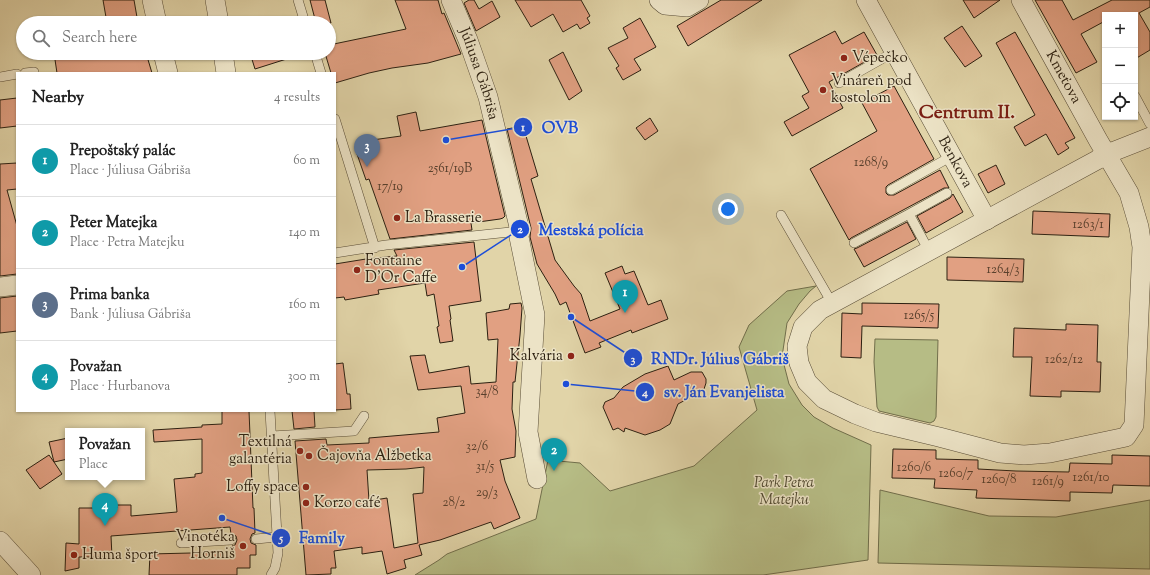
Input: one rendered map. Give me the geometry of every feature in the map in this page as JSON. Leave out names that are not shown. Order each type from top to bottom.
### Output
[{"type":"street","points":[[152,0],[155,16]]},
{"type":"street","points":[[216,0],[218,16]]},
{"type":"street","name":"Júliusa Gábriša","points":[[452,0],[488,96],[520,231],[536,314],[528,432],[537,479]]},
{"type":"street","points":[[659,0],[665,5],[687,7],[699,0]]},
{"type":"street","name":"Benkova","points":[[866,0],[987,220]]},
{"type":"street","name":"Kmeťova","points":[[826,307],[803,327],[797,346],[799,363],[807,382],[824,399],[855,414],[876,422],[1000,453],[1024,456],[1050,453],[1126,437],[1134,425],[1142,247],[1139,228],[1129,193],[1021,0]]},
{"type":"street","points":[[165,60],[168,72]]},
{"type":"street","points":[[224,60],[226,72]]},
{"type":"street","points":[[826,307],[1107,154],[1150,137]]},
{"type":"street","points":[[0,287],[16,285]]},
{"type":"street","points":[[0,541],[30,574]]},
{"type":"lane","points":[[298,0],[303,16]]},
{"type":"lane","points":[[839,83],[894,52]]},
{"type":"lane","points":[[317,60],[321,72]]},
{"type":"lane","points":[[0,77],[16,74]]},
{"type":"lane","points":[[1138,102],[1150,124]]},
{"type":"lane","points":[[336,122],[375,248]]},
{"type":"lane","points":[[891,190],[952,156]]},
{"type":"lane","points":[[854,243],[947,193]]},
{"type":"lane","points":[[909,214],[930,251]]},
{"type":"lane","points":[[781,215],[826,307]]},
{"type":"lane","points":[[336,253],[375,248],[386,245],[520,231]]},
{"type":"lane","points":[[270,412],[278,553],[276,568],[270,575]]},
{"type":"lane","points":[[272,436],[354,431],[364,416]]},
{"type":"lane","points":[[256,539],[277,537]]},
{"type":"lane","points":[[181,543],[231,540]]},
{"type":"green space","name":"Park Petra Matejku","points":[[816,286],[799,304],[787,323],[782,357],[789,384],[802,405],[814,417],[833,428],[871,445],[868,560],[763,575],[415,575],[447,554],[536,519],[548,460],[580,463],[610,491],[694,466],[757,410],[739,347],[749,325],[787,291]]},
{"type":"green space","points":[[875,339],[938,340],[936,417],[934,421],[930,423],[879,411],[877,407],[874,362]]},
{"type":"green space","points":[[880,490],[989,516],[1056,517],[1150,500],[1150,569],[878,563]]},
{"type":"building","points":[[103,0],[134,0],[137,16],[106,16]]},
{"type":"building","points":[[310,0],[325,0],[329,16],[314,16]]},
{"type":"building","points":[[395,0],[438,0],[442,14],[444,13],[461,54],[428,63],[369,73],[336,83],[336,72],[331,72],[327,60],[336,60],[336,44],[406,29]]},
{"type":"building","points":[[469,0],[474,0],[479,9],[492,1],[500,17],[476,31],[464,3]]},
{"type":"building","points":[[515,0],[581,0],[590,16],[587,18],[590,23],[580,29],[577,24],[563,32],[553,14],[531,27]]},
{"type":"building","points":[[721,0],[762,0],[688,46],[677,26]]},
{"type":"building","points":[[963,0],[1000,0],[974,18]]},
{"type":"building","points":[[1035,0],[1062,0],[1073,20],[1112,0],[1150,0],[1150,7],[1139,13],[1150,32],[1150,50],[1138,57],[1138,12],[1102,12],[1102,23],[1081,34],[1097,62],[1076,73]]},
{"type":"building","points":[[640,18],[656,47],[634,59],[641,70],[623,80],[616,68],[619,66],[608,48],[628,38],[623,28]]},
{"type":"building","points":[[962,26],[982,56],[965,67],[944,38]]},
{"type":"building","points":[[835,31],[842,44],[864,32],[877,55],[829,82],[843,108],[792,136],[784,122],[809,108],[802,96],[809,92],[789,55]]},
{"type":"building","points":[[1015,32],[1075,138],[1065,143],[1069,148],[1058,155],[1046,134],[1025,146],[1014,127],[1035,115],[996,43]]},
{"type":"building","points":[[563,52],[582,91],[569,100],[549,60]]},
{"type":"building","points":[[55,60],[148,60],[152,72],[57,72]]},
{"type":"building","points":[[252,60],[283,60],[255,69]]},
{"type":"building","points":[[894,86],[934,159],[888,185],[886,187],[886,193],[888,195],[894,195],[940,170],[949,188],[944,188],[849,240],[810,169],[877,131],[862,103]]},
{"type":"building","points":[[16,98],[16,126],[0,128],[0,100]]},
{"type":"building","points":[[416,112],[420,131],[482,120],[505,216],[503,218],[471,223],[472,230],[390,239],[369,179],[366,180],[357,154],[367,152],[365,141],[401,136],[397,116]]},
{"type":"building","points":[[650,118],[658,131],[645,140],[636,128]]},
{"type":"building","points":[[523,126],[538,176],[531,179],[555,260],[581,294],[590,321],[620,309],[605,273],[622,266],[625,274],[634,271],[648,305],[661,300],[668,319],[632,333],[631,330],[599,343],[601,347],[585,353],[566,302],[560,305],[537,264],[530,237],[531,228],[507,129]]},
{"type":"building","points":[[16,163],[16,189],[7,190],[16,222],[16,274],[0,276],[0,164]]},
{"type":"building","points":[[996,165],[1005,184],[988,193],[978,174]]},
{"type":"building","points":[[953,194],[963,212],[926,233],[917,216],[950,198]]},
{"type":"building","points":[[1033,211],[1110,214],[1109,237],[1032,234]]},
{"type":"building","points":[[907,222],[916,239],[864,267],[854,249]]},
{"type":"building","points":[[474,242],[481,301],[449,306],[453,341],[440,343],[434,294],[427,296],[425,283],[378,290],[379,294],[345,300],[344,297],[336,298],[336,264],[397,256],[394,250]]},
{"type":"building","points":[[947,257],[1024,259],[1023,282],[947,280]]},
{"type":"building","points":[[16,296],[16,331],[0,333],[0,298]]},
{"type":"building","points":[[521,303],[522,308],[515,382],[513,382],[512,409],[516,431],[515,457],[500,460],[505,481],[520,518],[494,529],[491,522],[440,540],[419,545],[422,555],[404,560],[406,568],[387,574],[382,551],[362,554],[362,547],[334,551],[336,568],[331,568],[331,574],[306,575],[295,441],[326,439],[327,445],[369,443],[369,438],[439,432],[437,418],[465,413],[461,386],[418,390],[410,356],[425,355],[429,373],[469,366],[471,384],[496,382],[498,339],[488,340],[486,313],[509,309],[510,304]],"holes":[[[424,467],[423,493],[413,494],[418,543],[394,548],[387,498],[369,501],[367,470]]]},
{"type":"building","points":[[862,303],[939,304],[938,328],[862,326],[861,358],[841,357],[842,313],[862,314]]},
{"type":"building","points":[[1066,324],[1098,325],[1097,362],[1101,362],[1100,392],[1061,391],[1061,397],[1030,396],[1032,357],[1013,357],[1014,328],[1066,330]]},
{"type":"building","points":[[343,363],[347,394],[350,394],[351,409],[336,410],[336,364]]},
{"type":"building","points":[[668,366],[674,380],[691,372],[702,372],[706,379],[704,389],[678,404],[670,424],[660,430],[645,435],[625,428],[624,432],[618,428],[613,430],[603,407],[605,402],[614,398],[623,387],[645,374]]},
{"type":"building","points":[[222,412],[249,412],[255,533],[252,534],[250,539],[251,543],[256,545],[256,555],[250,555],[250,568],[237,568],[237,575],[149,575],[150,554],[232,552],[232,546],[235,545],[237,540],[236,536],[231,534],[230,527],[111,536],[112,557],[79,557],[79,568],[65,571],[66,543],[79,544],[79,508],[117,508],[117,505],[131,505],[131,516],[177,512],[174,479],[195,477],[195,474],[202,473],[202,439],[154,442],[153,430],[202,427],[202,425],[222,424]]},
{"type":"building","points":[[292,412],[314,412],[315,427],[294,429]]},
{"type":"building","points":[[65,439],[65,460],[54,462],[49,442]]},
{"type":"building","points":[[893,449],[936,450],[936,459],[978,460],[978,469],[1016,471],[1069,472],[1070,463],[1112,464],[1112,455],[1150,456],[1150,486],[1113,485],[1112,493],[1070,492],[1070,501],[976,498],[977,490],[934,488],[935,479],[892,478]]},
{"type":"building","points":[[49,455],[62,474],[40,489],[26,470]]},
{"type":"place","name":"Vépečko","points":[[844,58]]},
{"type":"place","name":"Vináreň pod kostolom","points":[[823,90]]},
{"type":"place","name":"OVB","points":[[446,140]]},
{"type":"place","name":"Prima banka","points":[[367,167]]},
{"type":"place","name":"La Brasserie","points":[[397,218]]},
{"type":"place","name":"Mestská polícia","points":[[462,267]]},
{"type":"place","name":"Fontaine D'Or Caffe","points":[[357,270]]},
{"type":"place","name":"Prepoštský palác","points":[[625,313]]},
{"type":"place","name":"RNDr. Július Gábriš","points":[[571,317]]},
{"type":"place","name":"Kalvária","points":[[571,356]]},
{"type":"place","name":"sv. Ján Evanjelista","points":[[566,384]]},
{"type":"place","name":"Textilná galantéria","points":[[300,451]]},
{"type":"place","name":"Čajovňa Alžbetka","points":[[309,456]]},
{"type":"place","name":"Peter Matejka","points":[[554,471]]},
{"type":"place","name":"Loffy space","points":[[306,487]]},
{"type":"place","name":"Korzo café","points":[[306,503]]},
{"type":"place","name":"Family","points":[[222,518]]},
{"type":"place","name":"Považan","points":[[105,526]]},
{"type":"place","name":"Vinotéka Horniš","points":[[243,546]]},
{"type":"place","name":"Huma šport","points":[[74,555]]},
{"type":"district","name":"Centrum II.","points":[[967,113]]}]
